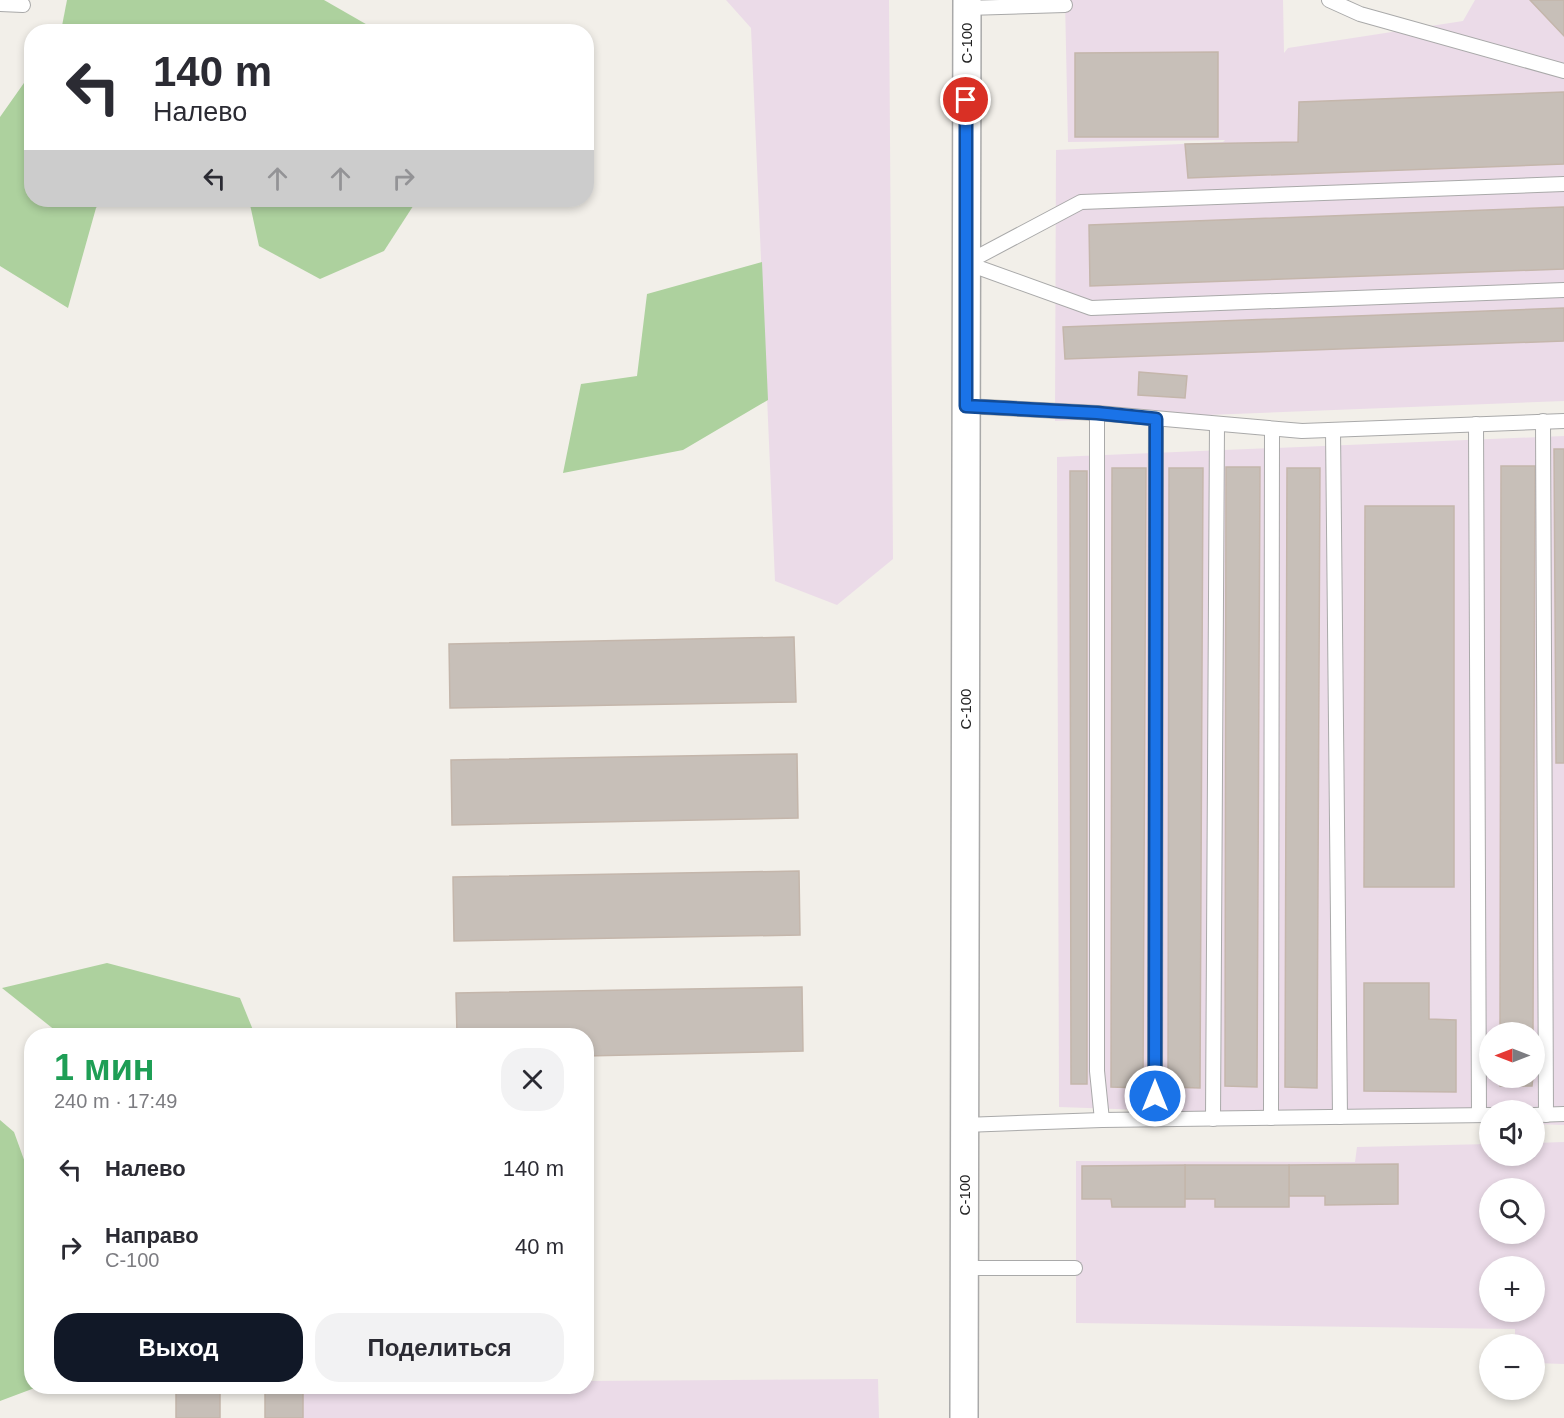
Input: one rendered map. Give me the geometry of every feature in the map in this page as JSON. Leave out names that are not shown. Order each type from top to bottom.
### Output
[{"type":"street","name":"С-100","points":[[964,1418],[967,4]]},
{"type":"lane","points":[[1329,0],[1360,14],[1564,71]]},
{"type":"lane","points":[[0,4],[23,5]]},
{"type":"lane","points":[[967,4],[1065,5]]},
{"type":"lane","points":[[966,263],[1081,202],[1564,184]]},
{"type":"lane","points":[[966,263],[1091,308],[1564,290]]},
{"type":"lane","points":[[966,406],[1097,413],[1302,431],[1564,421]]},
{"type":"lane","points":[[1097,413],[1097,1071],[1102,1120]]},
{"type":"lane","points":[[1155,1119],[1156,419]]},
{"type":"lane","points":[[1540,1100],[1543,421]]},
{"type":"lane","points":[[1213,1119],[1216,424]]},
{"type":"lane","points":[[1476,424],[1484,1100]]},
{"type":"lane","points":[[1271,1118],[1272,429]]},
{"type":"lane","points":[[1334,430],[1340,1117]]},
{"type":"lane","points":[[1545,1115],[1564,1114]]},
{"type":"lane","points":[[964,1125],[1102,1120],[1479,1115]]},
{"type":"lane","points":[[964,1268],[1076,1268]]},
{"type":"shaded area","points":[[726,0],[889,0],[893,559],[837,605],[775,581],[751,28]]},
{"type":"shaded area","points":[[1065,0],[1283,0],[1284,53],[1288,48],[1463,21],[1475,0],[1564,0],[1564,401],[1055,421],[1056,150],[1223,142],[1225,140],[1068,142]]},
{"type":"shaded area","points":[[1564,436],[1564,1125],[1545,1124],[1545,1100],[1479,1100],[1479,1122],[1059,1107],[1057,457]]},
{"type":"shaded area","points":[[1564,1142],[1564,1364],[1545,1363],[1545,1334],[1515,1334],[1515,1329],[1076,1323],[1076,1161],[1355,1162],[1357,1147],[1479,1144],[1479,1166],[1545,1166],[1545,1143]]},
{"type":"shaded area","points":[[878,1379],[879,1418],[303,1418],[303,1394],[594,1394],[594,1381]]},
{"type":"green space","points":[[67,0],[324,0],[366,24],[62,24]]},
{"type":"green space","points":[[24,83],[24,207],[97,207],[68,308],[0,266],[0,117]]},
{"type":"green space","points":[[251,207],[412,207],[384,251],[320,279],[259,246]]},
{"type":"green space","points":[[762,262],[768,400],[683,450],[563,473],[581,384],[637,376],[647,294]]},
{"type":"green space","points":[[107,963],[240,998],[252,1028],[52,1028],[2,988]]},
{"type":"green space","points":[[0,1120],[14,1132],[24,1160],[24,1392],[0,1401]]},
{"type":"building","points":[[1530,0],[1564,0],[1564,36]]},
{"type":"building","points":[[1218,52],[1218,137],[1075,137],[1075,53]]},
{"type":"building","points":[[1564,92],[1564,164],[1188,178],[1185,144],[1298,142],[1299,102]]},
{"type":"building","points":[[1564,207],[1564,269],[1090,286],[1089,225]]},
{"type":"building","points":[[1564,308],[1564,341],[1065,359],[1063,327]]},
{"type":"building","points":[[1139,372],[1187,376],[1185,398],[1138,395]]},
{"type":"building","points":[[1554,449],[1564,449],[1564,763],[1556,763]]},
{"type":"building","points":[[1501,466],[1535,466],[1533,1022],[1500,1022]]},
{"type":"building","points":[[1226,467],[1260,467],[1257,1087],[1225,1086]]},
{"type":"building","points":[[1112,468],[1146,468],[1143,1088],[1111,1087]]},
{"type":"building","points":[[1169,468],[1203,468],[1200,1088],[1168,1087]]},
{"type":"building","points":[[1287,468],[1320,468],[1317,1088],[1285,1087]]},
{"type":"building","points":[[1070,471],[1087,471],[1087,1084],[1071,1084]]},
{"type":"building","points":[[1365,506],[1454,506],[1454,887],[1364,887]]},
{"type":"building","points":[[794,637],[796,702],[450,708],[449,644]]},
{"type":"building","points":[[797,754],[798,818],[452,825],[451,760]]},
{"type":"building","points":[[799,871],[800,935],[454,941],[453,877]]},
{"type":"building","points":[[1364,983],[1429,983],[1429,1019],[1456,1020],[1456,1092],[1364,1091]]},
{"type":"building","points":[[802,987],[803,1051],[594,1056],[594,1028],[457,1028],[456,993]]},
{"type":"building","points":[[1398,1164],[1398,1204],[1325,1205],[1325,1196],[1289,1196],[1289,1165]]},
{"type":"building","points":[[1185,1165],[1289,1165],[1289,1207],[1215,1207],[1215,1199],[1185,1199]]},
{"type":"building","points":[[1185,1165],[1185,1207],[1112,1207],[1111,1199],[1082,1199],[1082,1166]]},
{"type":"building","points":[[176,1394],[220,1394],[220,1418],[176,1418]]},
{"type":"building","points":[[265,1394],[303,1394],[303,1418],[265,1418]]},
{"type":"route","points":[[966,100],[966,406],[1097,413],[1156,419],[1155,1096]]}]
